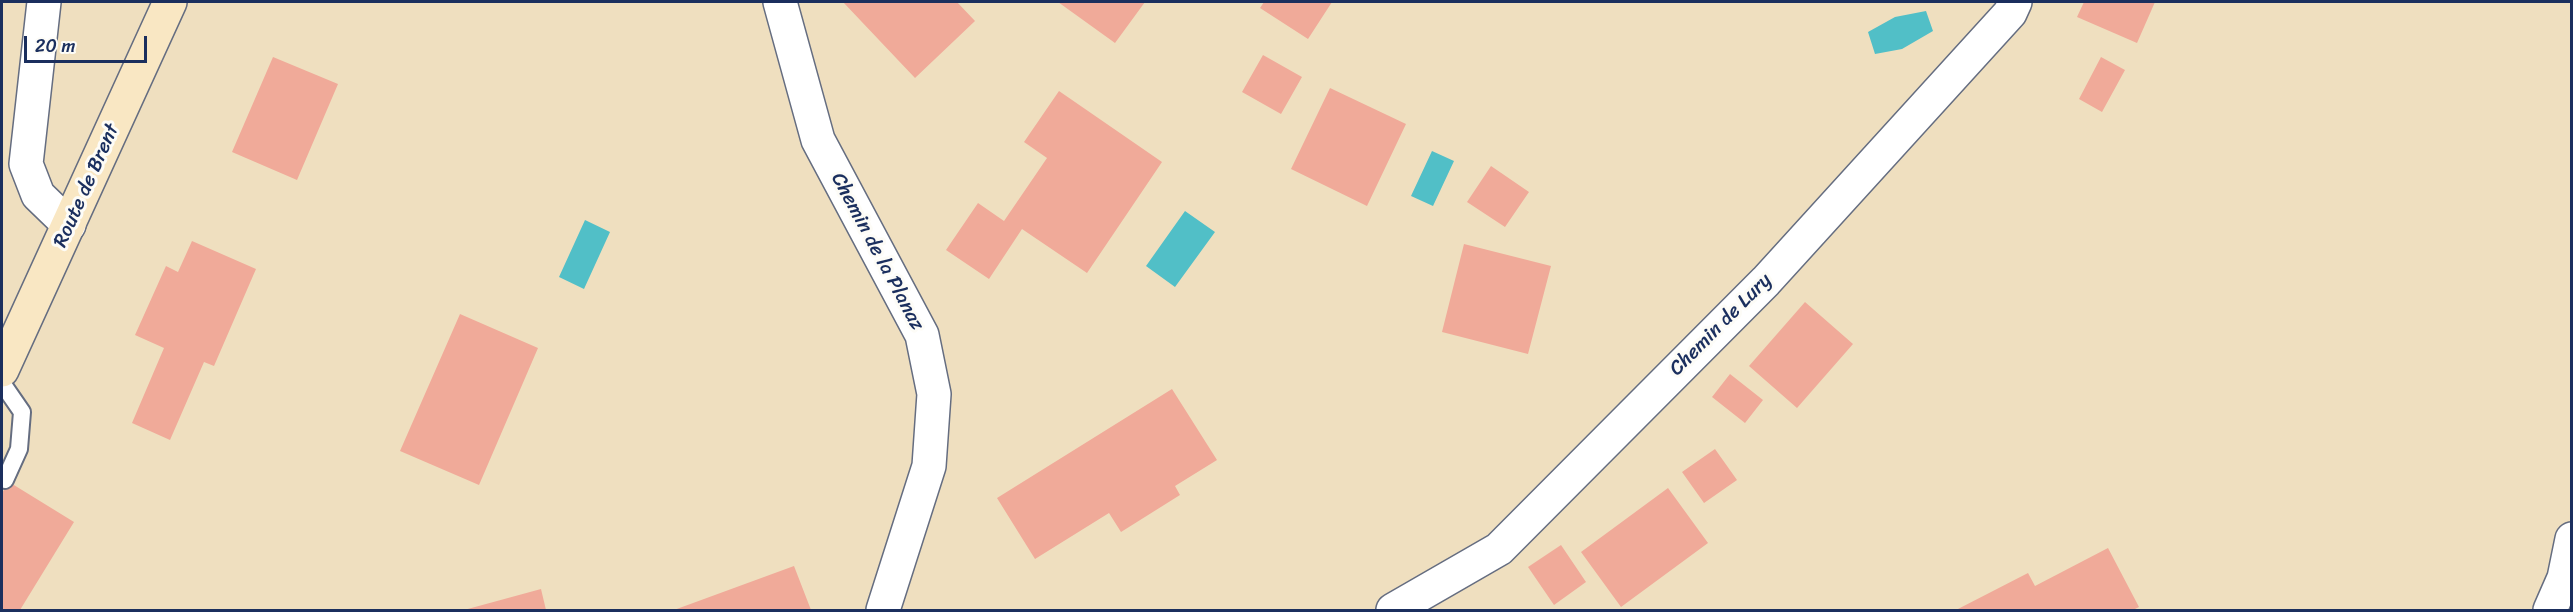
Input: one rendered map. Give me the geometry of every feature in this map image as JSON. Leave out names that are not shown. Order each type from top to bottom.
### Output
[{"type":"main road","name":"Route de Brent","points":[[2,370],[170,2]]},
{"type":"street","points":[[44,2],[26,164],[38,195],[69,225]]},
{"type":"street","name":"Chemin de la Planaz","points":[[780,2],[818,140],[922,335],[934,394],[929,466],[883,610]]},
{"type":"street","name":"Chemin de Lury","points":[[1393,610],[1499,549],[1766,281],[2010,13],[2015,2]]},
{"type":"street","points":[[2550,610],[2564,578],[2571,538]]},
{"type":"lane","points":[[2,383],[22,412],[19,449],[5,480]]},
{"type":"water","points":[[1926,11],[1933,31],[1902,49],[1875,54],[1868,32],[1895,17]]},
{"type":"water","points":[[1432,151],[1454,161],[1433,206],[1411,196]]},
{"type":"water","points":[[1185,211],[1215,232],[1175,287],[1146,266]]},
{"type":"water","points":[[585,220],[610,232],[584,289],[559,277]]},
{"type":"building","points":[[843,2],[957,2],[975,21],[915,78]]},
{"type":"building","points":[[1058,2],[1145,2],[1115,43]]},
{"type":"building","points":[[1264,2],[1332,2],[1308,39],[1260,8]]},
{"type":"building","points":[[2084,2],[2155,2],[2137,43],[2077,17]]},
{"type":"building","points":[[1263,55],[1302,77],[1281,114],[1242,92]]},
{"type":"building","points":[[273,57],[338,84],[297,180],[232,152]]},
{"type":"building","points":[[2101,57],[2125,70],[2102,112],[2079,99]]},
{"type":"building","points":[[1330,88],[1406,124],[1367,206],[1291,169]]},
{"type":"building","points":[[1059,91],[1162,162],[1087,273],[1022,229],[989,279],[946,250],[978,203],[1004,221],[1047,158],[1024,142]]},
{"type":"building","points":[[1491,166],[1529,192],[1505,227],[1467,202]]},
{"type":"building","points":[[192,241],[256,269],[214,366],[204,362],[170,440],[132,423],[164,348],[135,335],[166,266],[178,272]]},
{"type":"building","points":[[1464,244],[1551,266],[1528,354],[1442,332]]},
{"type":"building","points":[[1805,302],[1853,344],[1797,408],[1749,366]]},
{"type":"building","points":[[460,314],[538,348],[479,485],[400,451]]},
{"type":"building","points":[[1730,374],[1763,400],[1745,423],[1712,397]]},
{"type":"building","points":[[1172,389],[1217,460],[1175,486],[1180,495],[1121,532],[1109,513],[1035,559],[997,498]]},
{"type":"building","points":[[1715,449],[1737,480],[1704,503],[1682,472]]},
{"type":"building","points":[[9,482],[74,522],[20,610],[2,610],[2,493]]},
{"type":"building","points":[[1668,488],[1708,543],[1621,607],[1581,552]]},
{"type":"building","points":[[1561,545],[1586,582],[1554,605],[1528,567]]},
{"type":"building","points":[[2108,548],[2139,607],[2133,610],[1956,610],[2028,573],[2035,586]]},
{"type":"building","points":[[794,566],[811,610],[674,610]]},
{"type":"building","points":[[541,589],[546,610],[464,610]]}]
